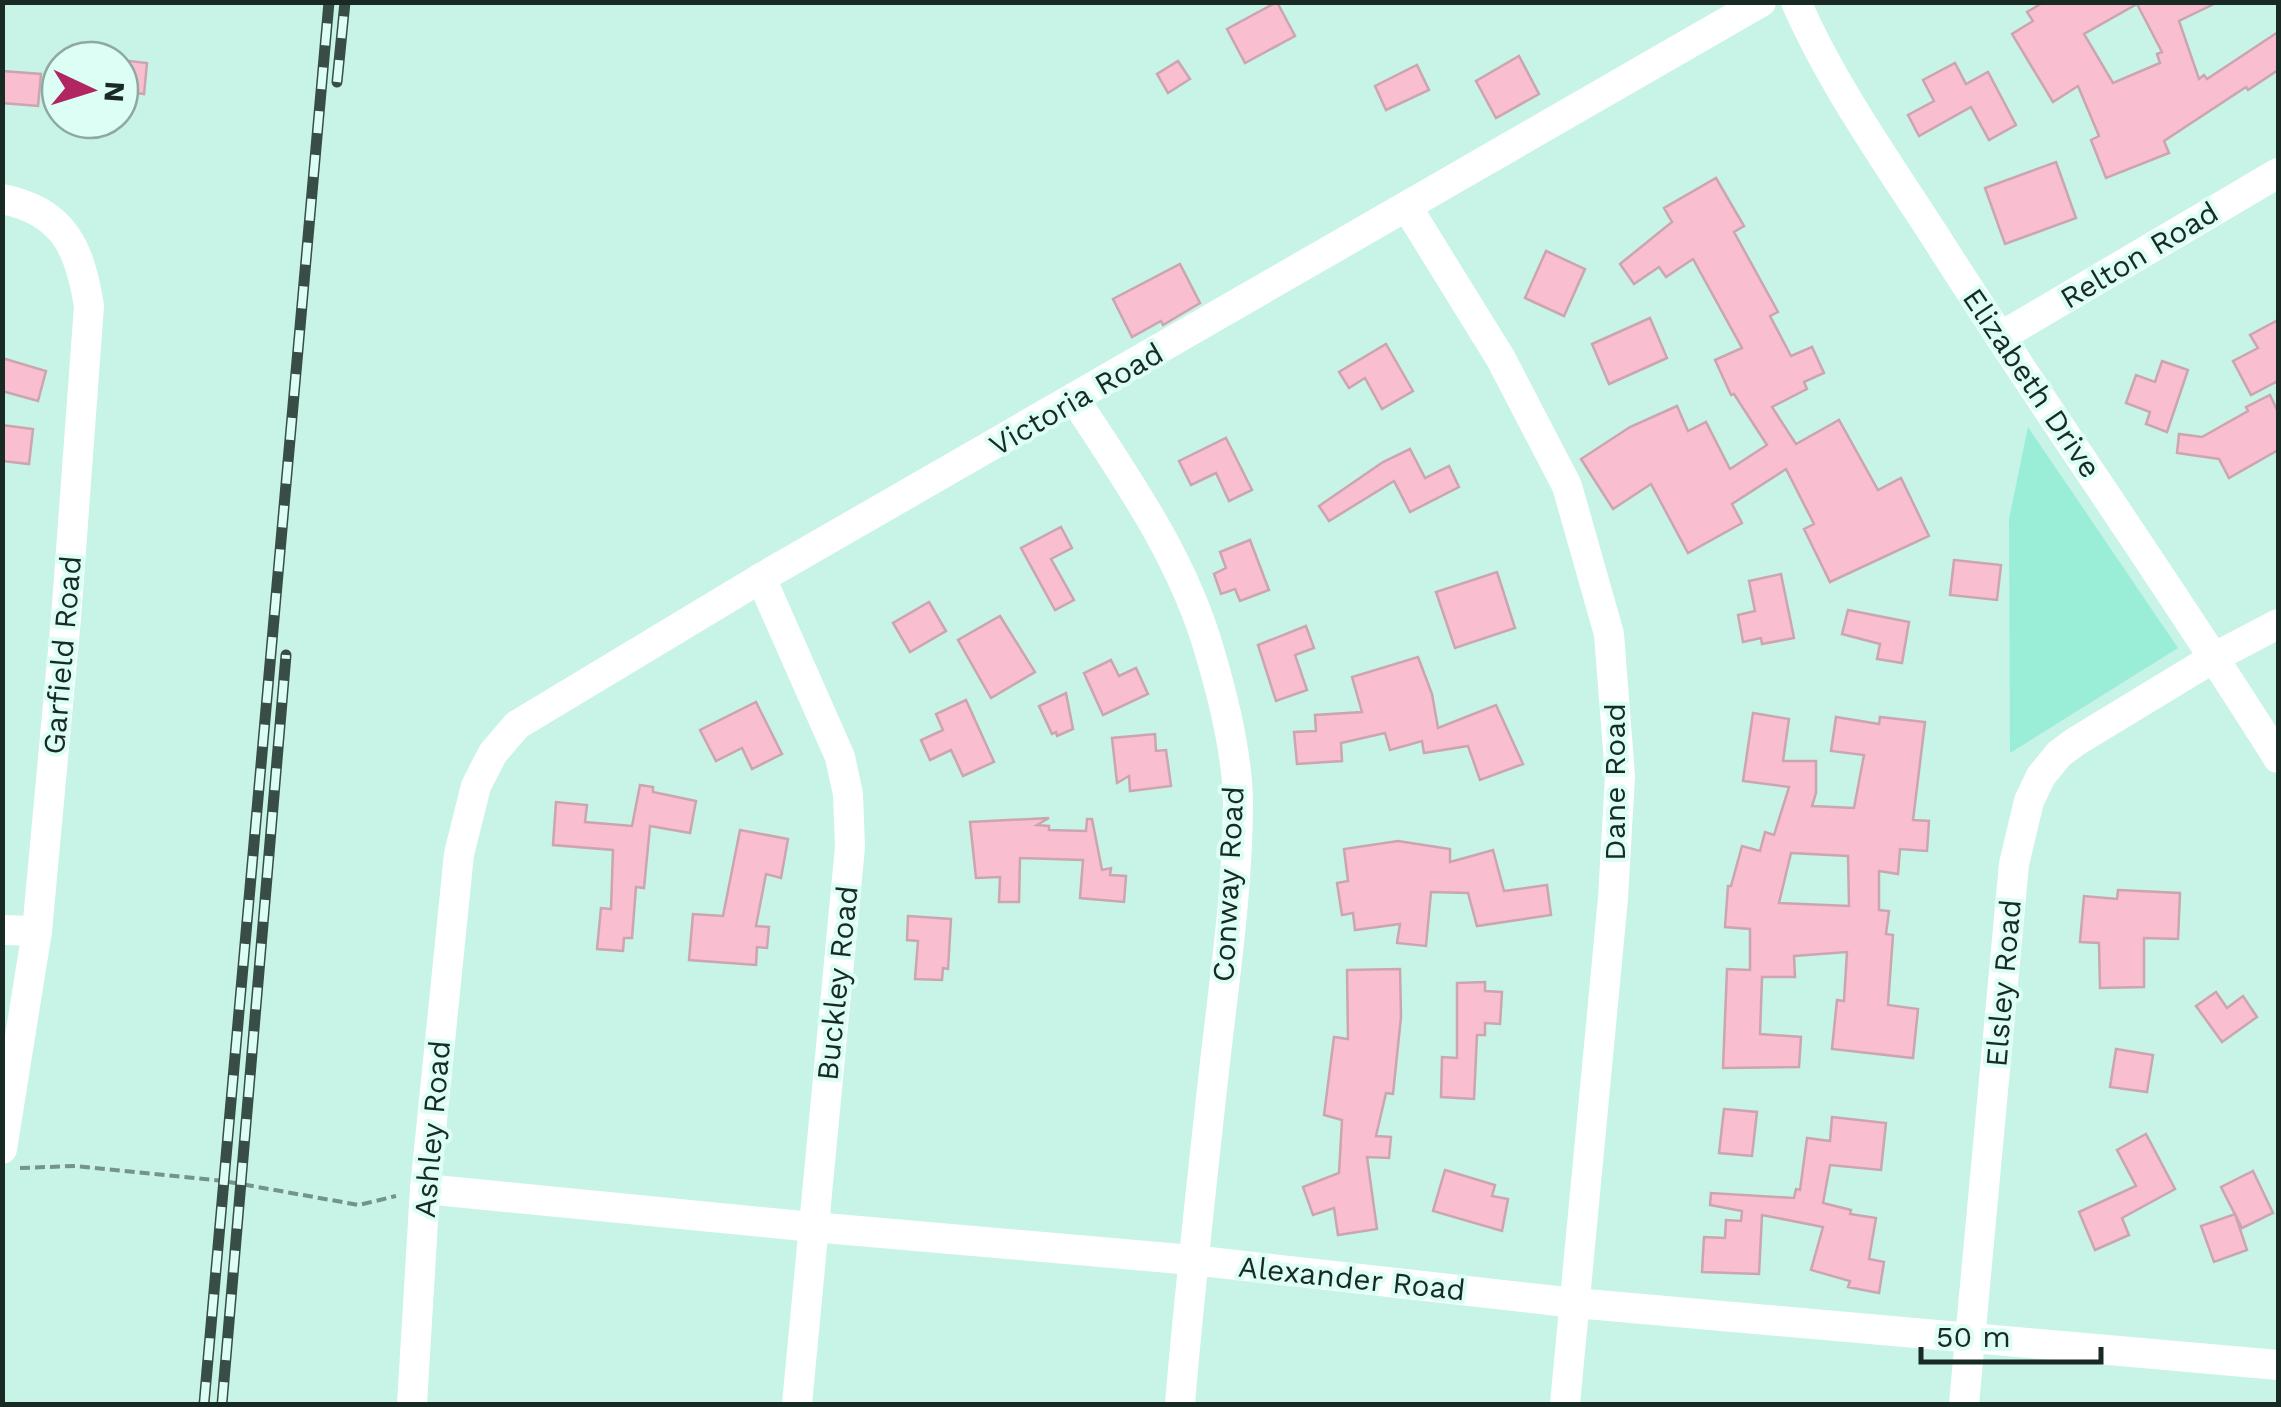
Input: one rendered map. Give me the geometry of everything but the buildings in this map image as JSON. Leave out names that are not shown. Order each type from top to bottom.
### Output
[{"type":"street","name":"Victoria Road","points":[[458,854],[476,786],[494,753],[517,725],[761,578],[1761,2]]},
{"type":"street","name":"Elizabeth Drive","points":[[1796,2],[1863,122],[2000,338],[2215,657],[2278,758]]},
{"type":"street","name":"Relton Road","points":[[2000,338],[2278,173]]},
{"type":"street","name":"Garfield Road","points":[[4,200],[41,211],[68,236],[82,266],[88,306],[66,618],[12,1158]]},
{"type":"street","name":"Dane Road","points":[[1407,207],[1500,359],[1567,486],[1609,634],[1620,776],[1613,898],[1565,1404]]},
{"type":"street","name":"Conway Road","points":[[1075,400],[1140,498],[1182,579],[1210,649],[1230,729],[1238,800],[1230,932],[1192,1260],[1180,1404]]},
{"type":"street","name":"Buckley Road","points":[[761,578],[840,757],[848,794],[850,847],[797,1404]]},
{"type":"street","name":"Elsley Road","points":[[1964,1404],[2014,864],[2029,801],[2041,776],[2074,742],[2278,624]]},
{"type":"street","name":"Ashley Road","points":[[412,1404],[425,1189],[458,854]]},
{"type":"street","points":[[2,930],[37,931]]},
{"type":"street","name":"Alexander Road","points":[[425,1189],[812,1228],[1192,1260],[1970,1340],[2278,1365]]},
{"type":"path","points":[[12,1158],[224,1182],[359,1205],[425,1189]]},
{"type":"green space","points":[[2028,427],[2178,648],[2010,753],[2009,519]]},
{"type":"railway","points":[[204,1404],[329,2]]},
{"type":"railway","points":[[337,82],[345,2]]},
{"type":"railway","points":[[222,1404],[286,655]]}]
